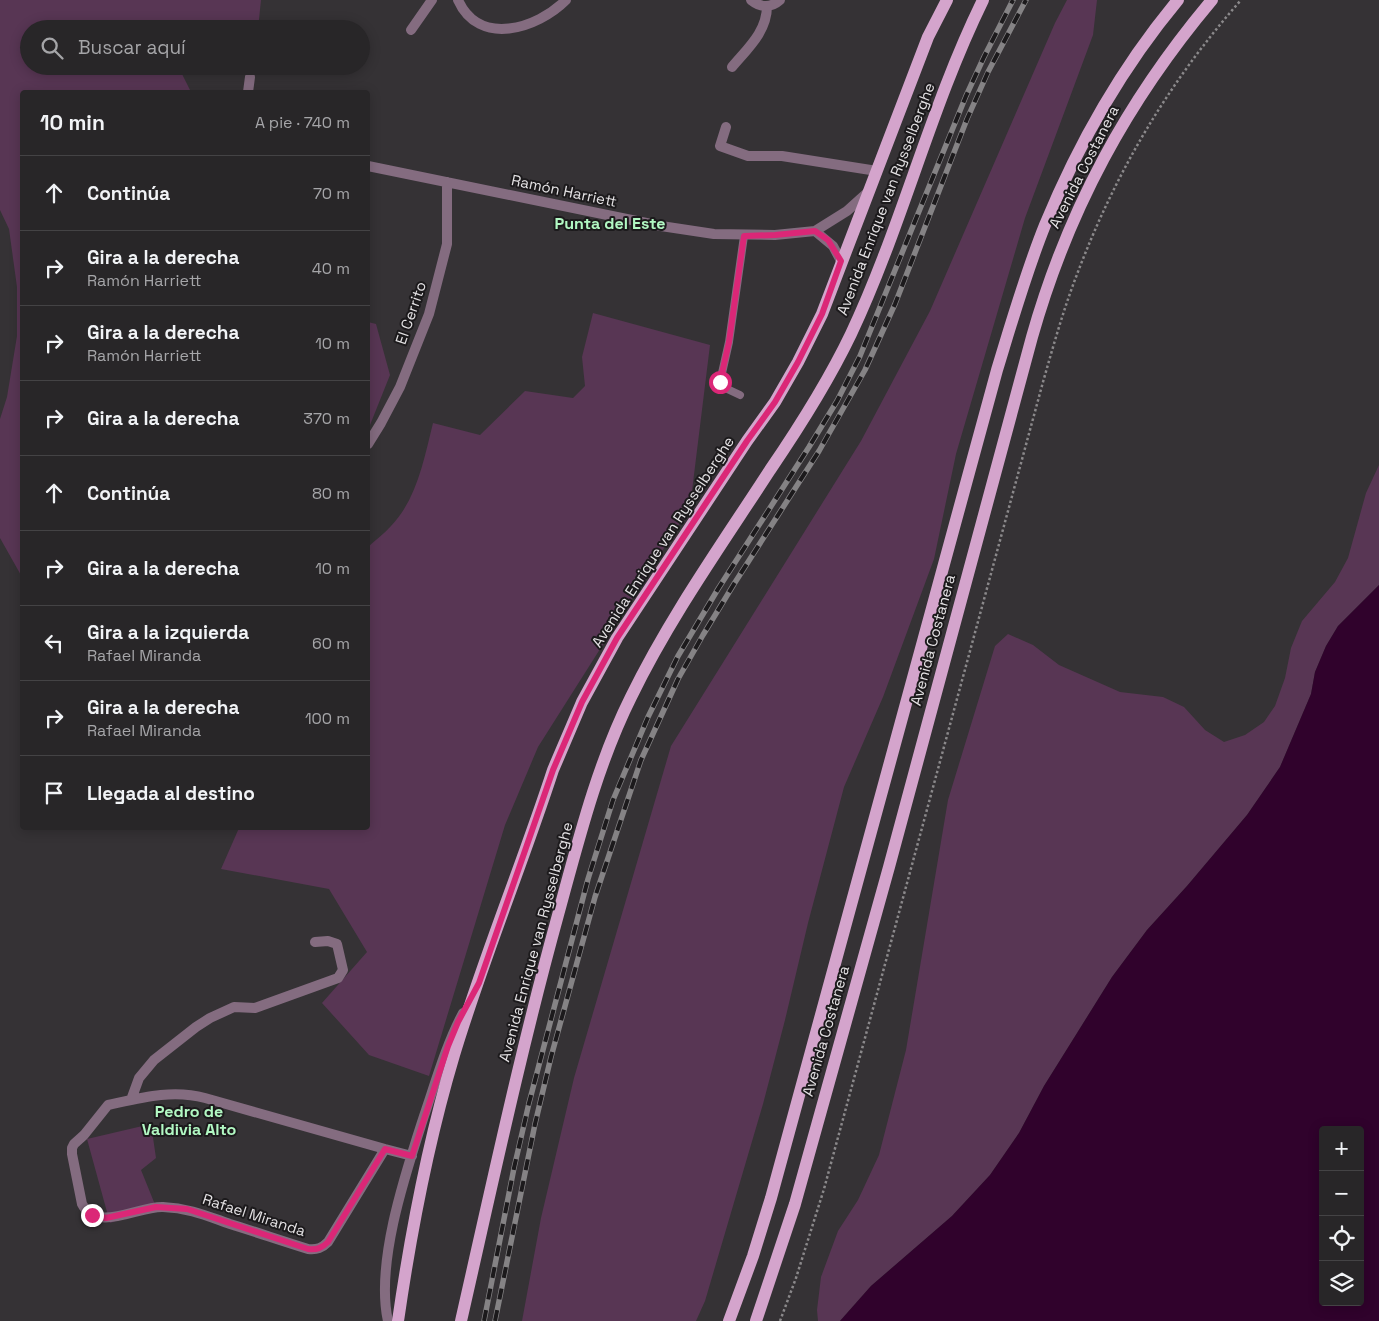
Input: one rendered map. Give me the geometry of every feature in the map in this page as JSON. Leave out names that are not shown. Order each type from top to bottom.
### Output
[{"type":"main road","name":"Avenida Enrique van Rysselberghe","points":[[398,1321],[425,1166],[455,1053],[553,770],[582,702],[628,622],[780,394],[798,362],[822,314],[928,37],[947,0]]},
{"type":"main road","name":"Avenida Enrique van Rysselberghe","points":[[462,1321],[498,1156],[546,960],[569,875],[608,750],[630,698],[678,611],[809,412],[850,337],[874,281],[956,61],[983,0]]},
{"type":"main road","name":"Avenida Costanera","points":[[729,1321],[756,1247],[773,1189],[985,414],[1028,272],[1056,200],[1086,140],[1130,66],[1178,0]]},
{"type":"main road","name":"Avenida Costanera","points":[[756,1321],[795,1204],[884,886],[1032,337],[1052,273],[1081,203],[1123,125],[1164,61],[1212,0]]},
{"type":"street","points":[[411,30],[432,0]]},
{"type":"street","points":[[458,0],[466,14],[476,23],[496,29],[517,27],[532,22],[547,15],[566,0]]},
{"type":"street","points":[[751,0],[758,5],[767,6],[772,6],[780,0]]},
{"type":"street","points":[[732,68],[763,28],[767,6]]},
{"type":"street","points":[[248,90],[250,77]]},
{"type":"street","points":[[726,127],[720,146],[748,156],[782,156],[877,171]]},
{"type":"street","name":"Ramón Harriett","points":[[370,166],[688,231],[744,236],[815,231],[847,211],[869,191]]},
{"type":"street","name":"El Cerrito","points":[[370,441],[400,387],[428,314],[448,244],[447,182]]},
{"type":"street","points":[[815,231],[828,240],[841,261]]},
{"type":"street","points":[[131,1100],[139,1078],[154,1060],[210,1018],[234,1007],[255,1008],[338,978],[343,970],[337,944],[328,941],[315,942]]},
{"type":"street","points":[[388,1321],[384,1295],[386,1269],[396,1218],[412,1156],[448,1046],[458,1022],[479,983]]},
{"type":"street","name":"Rafael Miranda","points":[[385,1149],[328,1242],[315,1250],[187,1209],[156,1207],[106,1218],[92,1215],[86,1211],[80,1197],[72,1154],[74,1144],[84,1135],[108,1105],[167,1093],[193,1095],[412,1156]]},
{"type":"lane","points":[[740,395],[723,388],[720,382],[729,342],[744,236]]},
{"type":"path","points":[[780,1321],[799,1270],[824,1189],[1043,382],[1068,300],[1107,203],[1149,126],[1180,76],[1241,0]]},
{"type":"shaded area","points":[[0,0],[261,0],[259,20],[20,20],[20,75],[182,75],[190,90],[20,90],[20,573],[0,538],[0,419],[7,397],[17,336],[17,287],[9,229],[0,210]]},
{"type":"shaded area","points":[[1067,0],[1097,0],[1093,35],[1025,218],[956,454],[934,559],[883,697],[844,787],[763,1104],[705,1301],[696,1321],[522,1321],[541,1218],[574,1078],[671,746],[861,441],[930,311],[1055,23]]},
{"type":"shaded area","points":[[593,313],[710,345],[690,507],[538,747],[505,825],[429,1076],[369,1055],[322,1003],[367,952],[329,889],[221,869],[238,830],[370,830],[370,545],[391,526],[407,504],[418,478],[433,423],[480,435],[525,391],[573,398],[585,386],[582,357]]},
{"type":"shaded area","points":[[370,322],[376,324],[390,375],[370,425]]},
{"type":"shaded area","points":[[1379,465],[1379,585],[1338,626],[1326,646],[1315,672],[1311,694],[1280,767],[1247,815],[1147,930],[1112,977],[1044,1086],[1019,1133],[990,1175],[952,1216],[871,1286],[840,1321],[818,1321],[817,1310],[821,1277],[838,1231],[858,1200],[879,1155],[906,1050],[948,800],[995,646],[1008,634],[1033,645],[1059,665],[1120,692],[1163,697],[1184,707],[1205,730],[1224,742],[1245,735],[1264,722],[1275,706],[1285,678],[1291,648],[1302,621],[1335,582],[1348,558],[1366,493]]},
{"type":"shaded area","points":[[1379,585],[1379,1321],[840,1321],[871,1286],[952,1216],[990,1175],[1019,1133],[1044,1086],[1112,977],[1147,930],[1247,815],[1280,767],[1311,694],[1315,672],[1326,646],[1338,626]]},
{"type":"shaded area","points":[[151,1124],[156,1158],[141,1170],[156,1207],[110,1223],[87,1139]]},
{"type":"railway","points":[[484,1321],[514,1168],[529,1103],[588,879],[613,800],[648,717],[678,656],[718,589],[837,401],[860,356],[966,96],[1013,0]]},
{"type":"railway","points":[[495,1321],[535,1124],[551,1057],[595,897],[641,760],[678,679],[703,635],[819,451],[865,370],[895,304],[967,119],[988,72],[1026,0]]},
{"type":"district","name":"Punta del Este","points":[[610,223]]},
{"type":"district","name":"Pedro de Valdivia Alto","points":[[189,1120]]},
{"type":"route","points":[[92,1215],[106,1218],[156,1207],[187,1209],[315,1250],[328,1242],[385,1149],[412,1156],[448,1046],[458,1022],[479,983],[553,770],[582,702],[617,638],[747,441],[775,402],[822,314],[841,261],[833,246],[822,235],[815,231],[744,236],[729,342],[720,382]]}]
